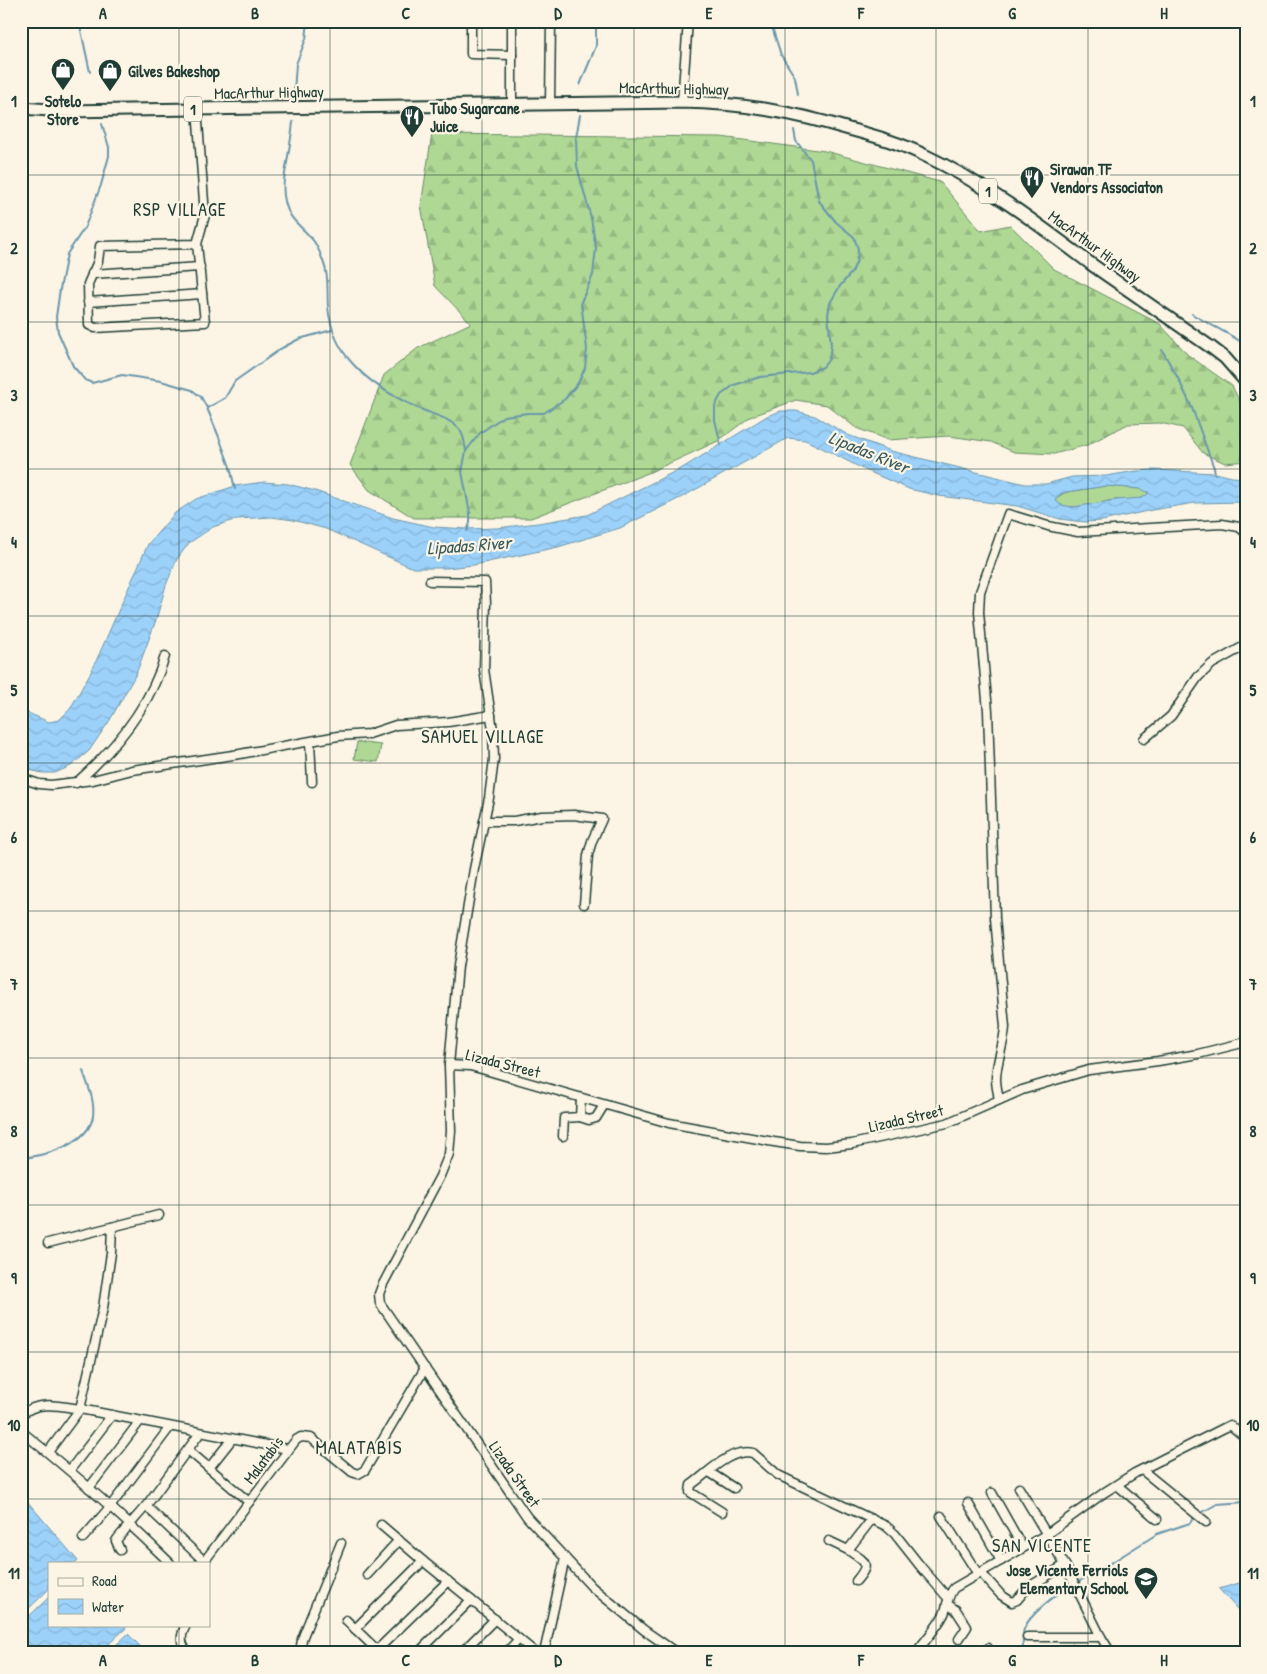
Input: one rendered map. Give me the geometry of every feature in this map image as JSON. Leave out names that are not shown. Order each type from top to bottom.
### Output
[{"type":"highway","name":"MacArthur Highway","points":[[21,108],[59,111],[682,102],[728,104],[785,112],[891,141],[923,154],[978,184],[1035,222],[1212,348],[1225,358],[1246,382]]},
{"type":"street","points":[[471,21],[471,54],[512,55]]},
{"type":"street","points":[[512,21],[512,105]]},
{"type":"street","points":[[550,104],[551,21]]},
{"type":"street","points":[[682,102],[688,21]]},
{"type":"street","points":[[197,244],[100,246],[98,261],[88,284],[89,325],[94,328],[205,322],[197,244],[205,215],[198,109]]},
{"type":"street","points":[[92,274],[200,267]]},
{"type":"street","points":[[88,302],[202,294]]},
{"type":"street","points":[[999,1100],[996,1079],[997,1065],[1004,1040],[1005,1027],[995,918],[988,712],[979,607],[983,584],[1008,514],[1048,526],[1078,532],[1222,524],[1240,527],[1246,534]]},
{"type":"street","points":[[430,580],[485,582],[484,669],[491,715],[494,759],[458,966],[449,1065]]},
{"type":"street","points":[[1144,739],[1171,716],[1198,677],[1212,664],[1246,645]]},
{"type":"street","points":[[76,782],[116,744],[138,715],[159,676],[165,656]]},
{"type":"street","points":[[21,778],[39,784],[51,785],[93,780],[132,770],[191,762],[338,736],[369,734],[396,725],[448,722],[491,715]]},
{"type":"street","points":[[310,742],[312,782]]},
{"type":"street","points":[[484,821],[514,821],[542,816],[574,815],[602,819],[592,840],[588,855],[584,904]]},
{"type":"street","name":"Lizada Street","points":[[677,1653],[644,1630],[592,1586],[527,1517],[380,1303],[379,1294],[440,1176],[449,1154],[451,1131],[449,1065],[470,1066],[669,1123],[800,1146],[826,1147],[918,1131],[947,1123],[1022,1090],[1089,1070],[1198,1054],[1246,1042]]},
{"type":"street","points":[[580,1117],[581,1098]]},
{"type":"street","points":[[563,1136],[564,1118],[580,1117],[589,1120],[596,1118],[604,1105]]},
{"type":"street","points":[[48,1243],[159,1215]]},
{"type":"street","points":[[48,1452],[80,1409],[103,1308],[111,1253],[112,1227]]},
{"type":"street","name":"Malatabis","points":[[204,1562],[288,1449],[301,1437],[311,1438],[352,1472],[362,1473],[425,1368]]},
{"type":"street","points":[[21,1415],[41,1405],[80,1409],[288,1449]]},
{"type":"street","points":[[70,1470],[112,1416]]},
{"type":"street","points":[[88,1488],[140,1421]]},
{"type":"street","points":[[927,1653],[918,1650],[945,1612],[954,1588],[1047,1534],[1117,1485],[1142,1470],[1230,1425],[1246,1438]]},
{"type":"street","points":[[83,1538],[110,1507],[170,1427]]},
{"type":"street","points":[[21,1431],[70,1470],[169,1562]]},
{"type":"street","points":[[120,1550],[116,1542],[146,1506],[200,1433]]},
{"type":"street","points":[[209,1468],[232,1439]]},
{"type":"street","points":[[188,1450],[249,1502]]},
{"type":"street","points":[[722,1512],[690,1492],[692,1485],[731,1457],[739,1453],[753,1453],[778,1475],[886,1526],[895,1534],[956,1610],[967,1627],[959,1639]]},
{"type":"street","points":[[1142,1470],[1206,1522]]},
{"type":"street","points":[[709,1472],[734,1488]]},
{"type":"street","points":[[1117,1485],[1157,1519]]},
{"type":"street","points":[[1019,1488],[1065,1565],[1111,1653]]},
{"type":"street","points":[[992,1493],[1023,1548]]},
{"type":"street","points":[[968,1503],[1001,1561]]},
{"type":"street","points":[[146,1506],[204,1562]]},
{"type":"street","points":[[941,1516],[980,1574],[1001,1595],[1012,1602],[1017,1600],[1028,1588],[1065,1565]]},
{"type":"street","points":[[848,1550],[872,1520]]},
{"type":"street","points":[[381,1525],[536,1653]]},
{"type":"street","points":[[366,1575],[399,1540]]},
{"type":"street","points":[[829,1541],[862,1559],[866,1565],[865,1570],[856,1581]]},
{"type":"street","points":[[300,1653],[305,1632],[341,1543]]},
{"type":"street","points":[[544,1653],[565,1558]]},
{"type":"street","points":[[355,1629],[423,1561]]},
{"type":"street","points":[[346,1620],[379,1652],[448,1581]]},
{"type":"street","points":[[418,1653],[471,1600]]},
{"type":"street","points":[[461,1653],[495,1619]]},
{"type":"street","points":[[186,1626],[181,1642],[188,1653]]},
{"type":"street","points":[[1027,1637],[1101,1637]]},
{"type":"street","points":[[506,1653],[519,1639]]},
{"type":"green space","points":[[432,134],[721,137],[825,151],[940,182],[981,231],[1010,225],[1054,269],[1160,324],[1188,355],[1232,386],[1240,402],[1246,461],[1225,463],[1203,453],[1183,428],[1160,423],[1128,424],[1087,445],[1054,454],[1014,452],[991,442],[949,436],[888,440],[856,428],[827,405],[796,400],[750,417],[718,441],[648,473],[531,518],[414,518],[369,490],[350,465],[384,375],[418,348],[471,323],[435,286],[421,205]]},
{"type":"green space","points":[[1106,486],[1141,489],[1149,493],[1137,499],[1115,500],[1075,507],[1060,504],[1055,500],[1067,492]]},
{"type":"green space","points":[[357,742],[381,745],[378,762],[354,759]]},
{"type":"water","name":"Lipadas River","points":[[781,411],[796,411],[815,416],[848,435],[891,451],[1025,484],[1046,484],[1072,477],[1106,476],[1155,470],[1215,473],[1246,478],[1246,502],[1195,503],[1102,521],[1086,522],[1060,519],[1017,506],[939,496],[909,489],[865,470],[805,440],[788,438],[684,496],[620,528],[558,547],[474,565],[447,568],[413,568],[326,529],[293,520],[272,517],[237,519],[213,527],[189,543],[177,559],[166,585],[156,620],[136,674],[110,720],[89,751],[71,766],[55,773],[42,773],[21,768],[21,710],[49,722],[59,720],[70,709],[93,668],[148,544],[175,513],[196,499],[235,486],[264,482],[288,484],[315,491],[393,518],[434,527],[497,528],[538,523],[587,515],[684,467],[767,416]],"holes":[[[1106,486],[1140,489],[1149,493],[1142,498],[1073,507],[1061,505],[1055,500],[1061,494],[1067,492]]]},
{"type":"water","points":[[21,1494],[78,1561],[48,1562],[48,1590],[21,1616]]},
{"type":"water","points":[[1246,1581],[1246,1619],[1219,1589]]},
{"type":"water","points":[[48,1598],[48,1626],[125,1626],[126,1628],[99,1653],[21,1653],[21,1624]]},
{"type":"water","points":[[128,1634],[147,1653],[107,1653]]},
{"type":"waterway","points":[[79,21],[90,72]]},
{"type":"waterway","points":[[294,92],[296,64],[306,39],[308,21]]},
{"type":"waterway","points":[[580,85],[596,46],[596,21]]},
{"type":"waterway","points":[[770,21],[781,55],[795,77],[798,94]]},
{"type":"waterway","name":"Lipadas River","points":[[467,531],[470,523],[470,513],[462,472],[466,451],[480,433],[504,416],[544,413],[565,399],[578,383],[585,368],[587,349],[581,302],[593,275],[596,248],[591,218],[577,166],[576,138],[580,115]]},
{"type":"waterway","points":[[293,122],[284,184],[285,201],[293,219],[315,243],[325,266],[329,314],[339,344],[348,358],[366,377],[391,394],[456,426],[460,430],[466,451]]},
{"type":"waterway","points":[[102,124],[109,147],[109,156],[101,185],[85,227],[67,254],[56,317],[58,332],[73,366],[85,380],[92,383],[122,375],[161,381],[192,390],[201,397],[219,437],[230,467],[235,489]]},
{"type":"waterway","points":[[721,445],[715,420],[715,406],[721,395],[734,385],[760,377],[810,372],[823,367],[829,359],[831,345],[828,315],[830,303],[840,286],[852,272],[857,260],[858,249],[854,237],[836,222],[819,201],[811,160],[796,141],[794,130]]},
{"type":"waterway","points":[[1192,314],[1246,345]]},
{"type":"waterway","points":[[207,408],[225,398],[235,381],[282,348],[299,339],[332,330]]},
{"type":"waterway","points":[[1162,350],[1192,408],[1215,474]]},
{"type":"waterway","points":[[21,1158],[42,1155],[65,1147],[75,1141],[90,1126],[93,1116],[93,1104],[83,1071]]},
{"type":"waterway","points":[[1201,1513],[1217,1504],[1246,1502]]},
{"type":"waterway","points":[[1078,1582],[1157,1534],[1190,1523],[1194,1517]]},
{"type":"waterway","points":[[1023,1653],[1023,1632],[1027,1623],[1044,1605],[1069,1587]]},
{"type":"place","name":"Sotelo Store","points":[[63,91]]},
{"type":"place","name":"Gilves Bakeshop","points":[[110,92]]},
{"type":"place","name":"Tubo Sugarcane Juice","points":[[412,138]]},
{"type":"place","name":"Sirawan TF Vendors Associaton","points":[[1032,199]]},
{"type":"place","name":"Jose Vicente Ferriols Elementary School","points":[[1146,1600]]},
{"type":"district","name":"RSP VILLAGE","points":[[180,209]]},
{"type":"district","name":"SAMUEL VILLAGE","points":[[483,736]]},
{"type":"district","name":"MALATABIS","points":[[359,1447]]},
{"type":"district","name":"SAN VICENTE","points":[[1042,1545]]}]
